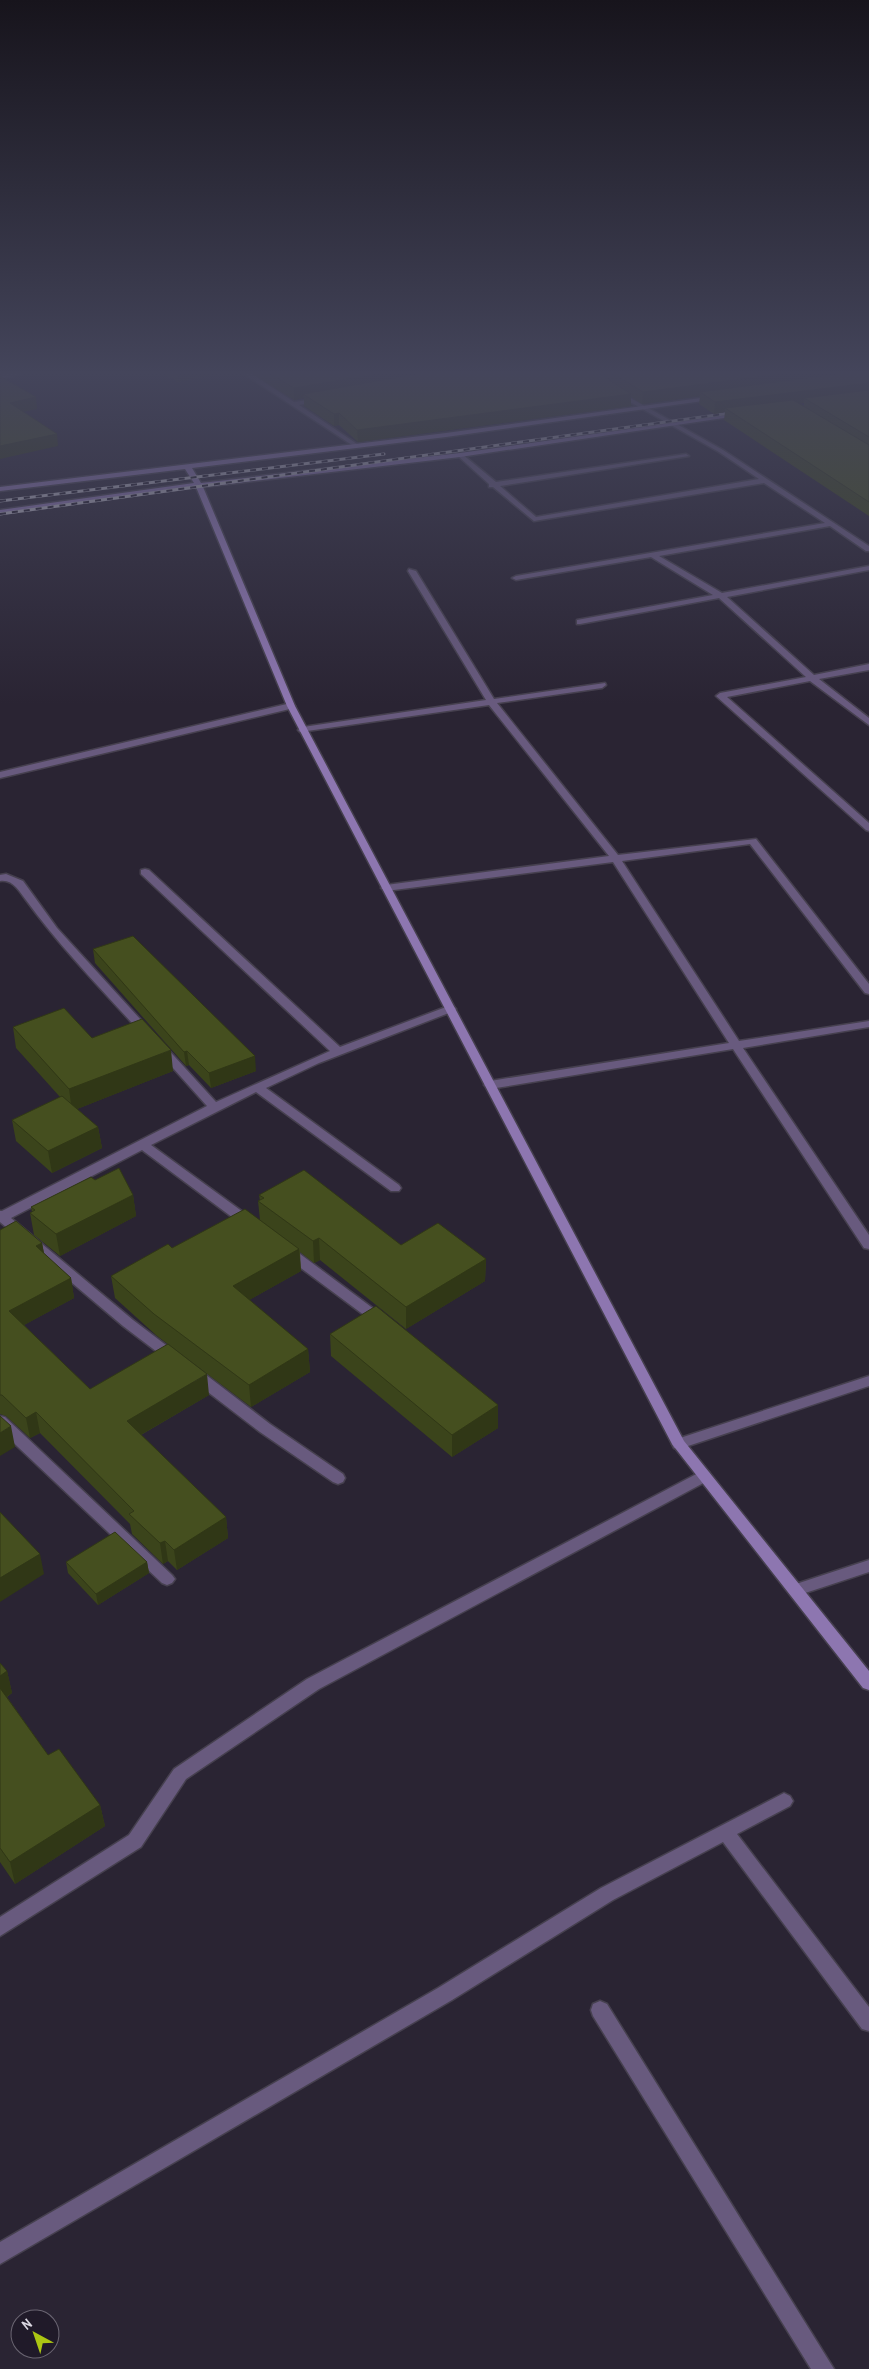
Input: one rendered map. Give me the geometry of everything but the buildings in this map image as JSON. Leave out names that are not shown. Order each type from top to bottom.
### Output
[{"type":"main road","points":[[0,489],[52,483]]},
{"type":"main road","points":[[0,512],[220,483]]},
{"type":"main road","points":[[199,485],[291,706],[303,730],[679,1444],[869,1683]]},
{"type":"street","points":[[489,483],[534,519],[751,483]]},
{"type":"street","points":[[492,485],[508,483]]},
{"type":"street","points":[[770,483],[869,549]]},
{"type":"street","points":[[516,578],[831,524]]},
{"type":"street","points":[[651,554],[721,596],[812,678],[869,722]]},
{"type":"street","points":[[580,622],[869,568]]},
{"type":"street","points":[[412,570],[491,702],[616,859],[736,1045],[869,1245]]},
{"type":"street","points":[[869,667],[720,696],[869,828]]},
{"type":"street","points":[[303,730],[602,685]]},
{"type":"street","points":[[0,775],[291,706]]},
{"type":"street","points":[[386,888],[753,841],[869,991]]},
{"type":"street","points":[[145,872],[338,1052]]},
{"type":"street","points":[[0,878],[6,877],[19,883],[53,930],[214,1106]]},
{"type":"street","points":[[338,1478],[265,1428],[128,1323],[1,1217],[214,1106],[338,1052],[450,1009]]},
{"type":"street","points":[[490,1084],[869,1024]]},
{"type":"street","points":[[258,1087],[395,1188]]},
{"type":"street","points":[[142,1144],[259,1231]]},
{"type":"street","points":[[274,1242],[383,1323]]},
{"type":"street","points":[[679,1444],[869,1381]]},
{"type":"street","points":[[0,1421],[167,1579]]},
{"type":"street","points":[[0,1927],[135,1841],[180,1774],[313,1684],[704,1476]]},
{"type":"street","points":[[796,1590],[869,1566]]},
{"type":"street","points":[[0,2254],[445,1994],[607,1894],[784,1801]]},
{"type":"street","points":[[726,1832],[869,2022]]},
{"type":"street","points":[[600,2010],[823,2369]]},
{"type":"railway","points":[[0,501],[151,483]]},
{"type":"railway","points":[[0,514],[228,483]]}]
